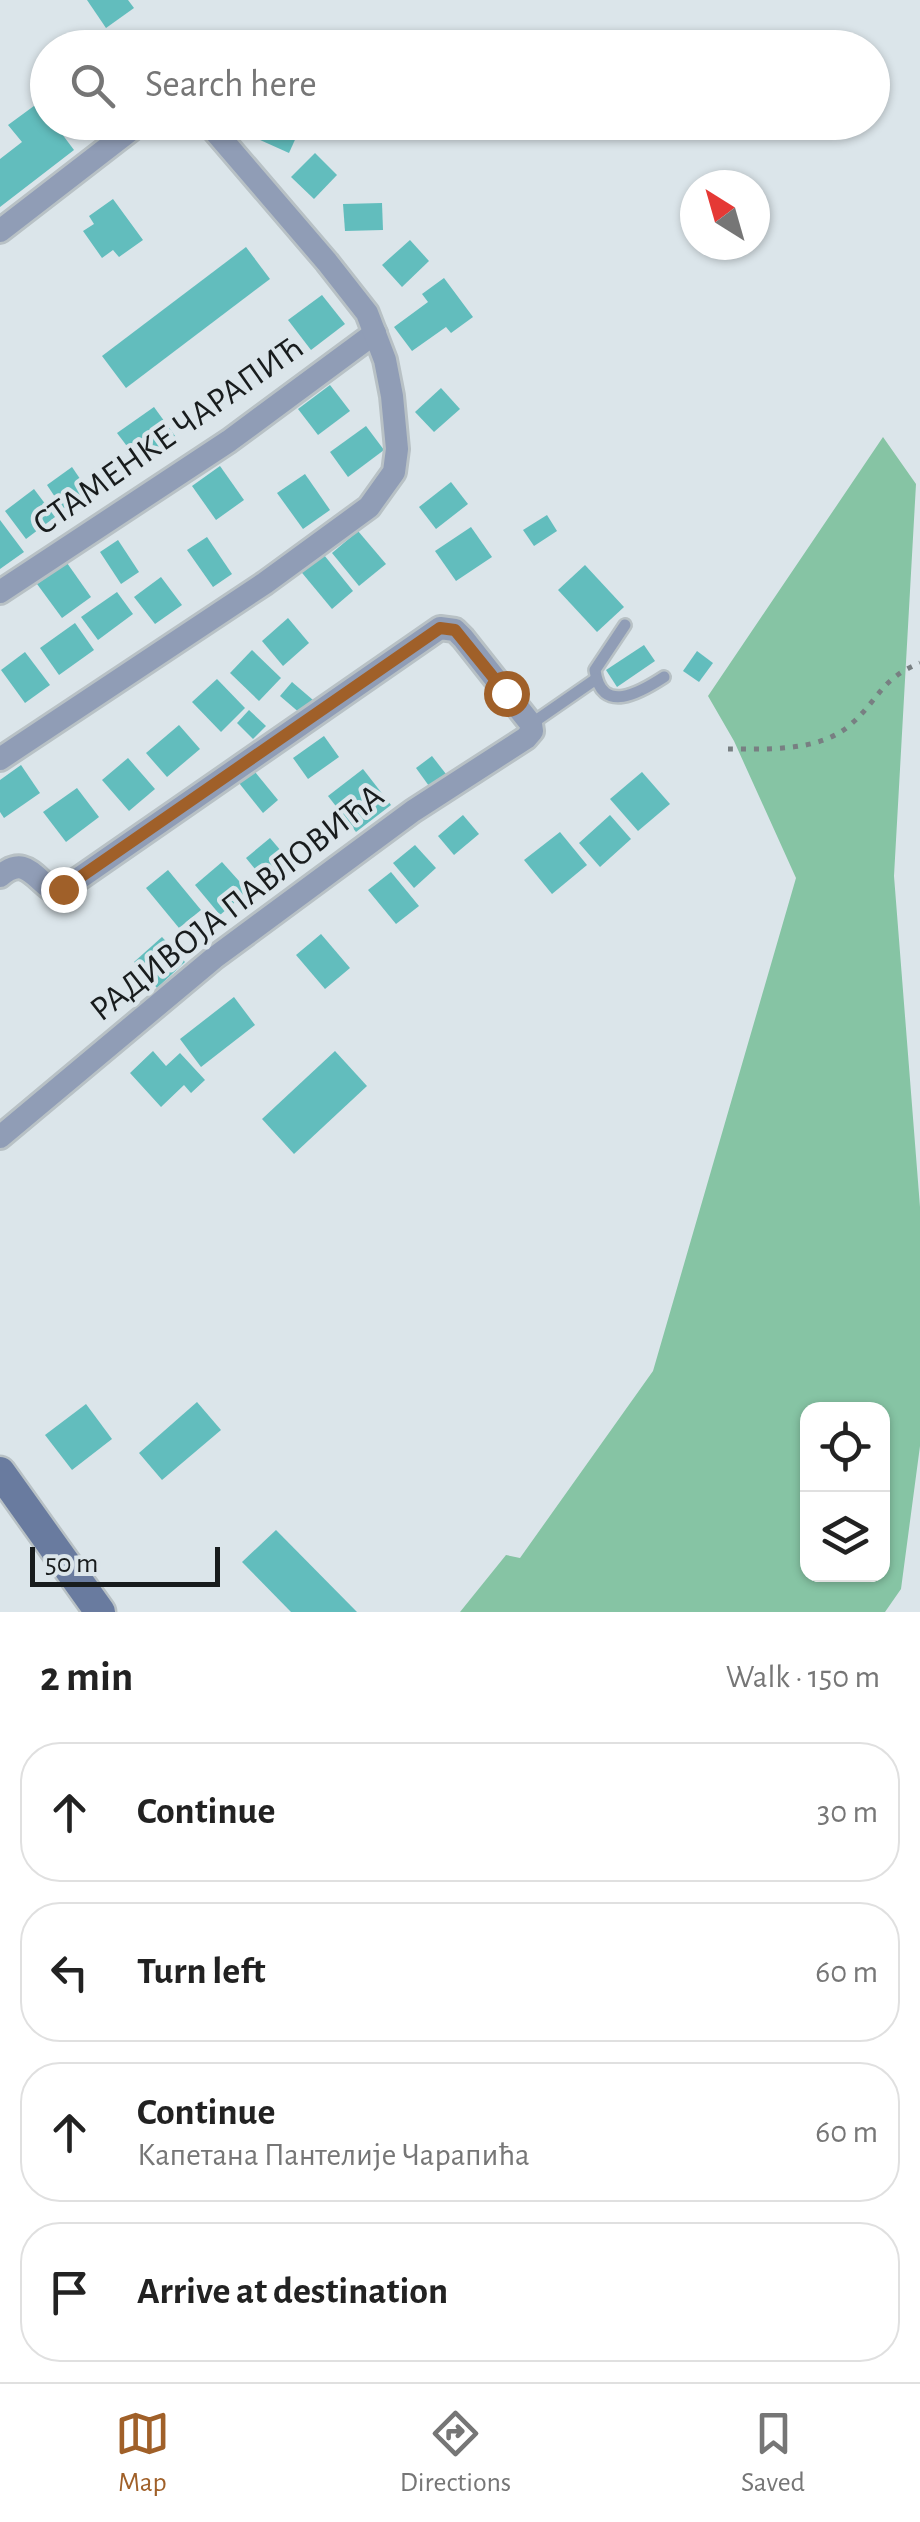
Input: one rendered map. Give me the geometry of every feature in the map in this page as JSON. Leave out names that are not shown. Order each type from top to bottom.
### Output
[{"type":"street","points":[[0,231],[117,140]]},
{"type":"street","points":[[0,759],[264,583],[369,507],[394,472],[397,449],[385,360],[357,298],[222,140]]},
{"type":"street","name":"СТАМЕНКЕ ЧАРАПИЋ","points":[[0,592],[184,472],[375,334]]},
{"type":"street","points":[[1,873],[27,866],[47,887],[63,889],[447,626],[463,638],[528,731]]},
{"type":"street","name":"РАДИВОЈА ПАВЛОВИЋА","points":[[0,1137],[214,958],[528,731]]},
{"type":"street","points":[[0,1472],[100,1612]]},
{"type":"lane","points":[[625,625],[599,661],[596,679],[612,696],[626,698],[664,676]]},
{"type":"lane","points":[[528,731],[596,679]]},
{"type":"path","points":[[728,750],[770,750],[829,740],[851,725],[898,671],[920,663]]},
{"type":"green space","points":[[883,437],[916,484],[894,876],[920,1207],[920,1446],[901,1589],[885,1612],[460,1612],[506,1555],[520,1558],[653,1371],[796,878],[734,741],[708,696]]},
{"type":"building","points":[[87,0],[128,0],[134,8],[106,28]]},
{"type":"building","points":[[30,109],[30,140],[66,140],[74,150],[0,207],[0,159],[22,142],[8,125]]},
{"type":"building","points":[[260,140],[295,140],[289,153]]},
{"type":"building","points":[[315,153],[337,175],[314,199],[291,177]]},
{"type":"building","points":[[113,199],[143,240],[119,257],[113,250],[102,258],[83,231],[94,224],[89,216]]},
{"type":"building","points":[[382,203],[383,230],[345,231],[343,204]]},
{"type":"building","points":[[410,240],[429,261],[402,287],[382,265]]},
{"type":"building","points":[[246,247],[270,279],[126,388],[102,356]]},
{"type":"building","points":[[444,278],[473,317],[451,333],[446,327],[412,351],[394,327],[428,302],[422,294]]},
{"type":"building","points":[[322,295],[345,324],[311,350],[288,320]]},
{"type":"building","points":[[330,385],[350,411],[318,435],[298,409]]},
{"type":"building","points":[[441,388],[460,409],[434,432],[415,412]]},
{"type":"building","points":[[154,407],[178,440],[142,466],[117,433]]},
{"type":"building","points":[[366,426],[384,450],[348,477],[330,452]]},
{"type":"building","points":[[220,466],[244,500],[216,520],[192,486]]},
{"type":"building","points":[[72,467],[89,492],[63,509],[47,485]]},
{"type":"building","points":[[305,474],[330,510],[303,529],[277,493]]},
{"type":"building","points":[[451,482],[468,504],[436,529],[419,507]]},
{"type":"building","points":[[34,489],[55,517],[26,539],[5,511]]},
{"type":"building","points":[[547,515],[557,531],[534,546],[523,530]]},
{"type":"building","points":[[0,520],[24,552],[0,569]]},
{"type":"building","points":[[471,527],[492,557],[456,581],[435,551]]},
{"type":"building","points":[[358,531],[386,564],[359,586],[332,553]]},
{"type":"building","points":[[207,537],[232,574],[213,587],[187,550]]},
{"type":"building","points":[[118,540],[139,572],[121,584],[100,552]]},
{"type":"building","points":[[320,550],[353,591],[332,609],[298,568]]},
{"type":"building","points":[[67,563],[91,597],[62,618],[37,584]]},
{"type":"building","points":[[585,565],[624,607],[597,632],[558,590]]},
{"type":"building","points":[[161,577],[182,605],[155,624],[134,597]]},
{"type":"building","points":[[117,592],[133,614],[98,640],[81,617]]},
{"type":"building","points":[[288,618],[309,643],[283,666],[262,641]]},
{"type":"building","points":[[75,623],[94,650],[59,675],[40,648]]},
{"type":"building","points":[[644,645],[655,661],[617,687],[606,670]]},
{"type":"building","points":[[252,650],[281,678],[259,701],[230,673]]},
{"type":"building","points":[[697,651],[713,663],[699,682],[683,671]]},
{"type":"building","points":[[25,652],[50,685],[25,703],[1,670]]},
{"type":"building","points":[[217,679],[245,708],[221,732],[192,702]]},
{"type":"building","points":[[292,682],[313,700],[301,714],[280,696]]},
{"type":"building","points":[[249,710],[266,726],[253,739],[237,723]]},
{"type":"building","points":[[179,725],[200,749],[167,777],[146,753]]},
{"type":"building","points":[[324,736],[339,757],[308,779],[293,758]]},
{"type":"building","points":[[432,756],[446,774],[429,786],[416,768]]},
{"type":"building","points":[[128,758],[155,789],[129,811],[102,780]]},
{"type":"building","points":[[21,765],[40,793],[4,818],[0,812],[0,780]]},
{"type":"building","points":[[250,766],[278,800],[263,813],[235,778]]},
{"type":"building","points":[[363,769],[391,805],[356,832],[328,796]]},
{"type":"building","points":[[642,772],[670,804],[638,831],[610,799]]},
{"type":"building","points":[[77,788],[99,817],[66,842],[43,812]]},
{"type":"building","points":[[463,815],[479,834],[454,855],[438,836]]},
{"type":"building","points":[[610,815],[631,839],[600,867],[579,843]]},
{"type":"building","points":[[560,832],[587,865],[552,894],[524,860]]},
{"type":"building","points":[[270,838],[293,865],[269,886],[246,858]]},
{"type":"building","points":[[415,845],[436,868],[414,888],[393,863]]},
{"type":"building","points":[[222,862],[248,891],[220,915],[195,885]]},
{"type":"building","points":[[168,870],[201,910],[179,928],[146,888]]},
{"type":"building","points":[[391,872],[419,906],[396,924],[368,890]]},
{"type":"building","points":[[321,934],[350,968],[325,989],[296,955]]},
{"type":"building","points":[[162,937],[185,962],[157,988],[134,962]]},
{"type":"building","points":[[234,997],[255,1025],[201,1067],[180,1039]]},
{"type":"building","points":[[153,1051],[166,1066],[180,1053],[205,1080],[191,1093],[184,1085],[161,1107],[130,1073]]},
{"type":"building","points":[[335,1051],[367,1086],[294,1154],[262,1119]]},
{"type":"building","points":[[197,1402],[221,1430],[162,1480],[139,1453]]},
{"type":"building","points":[[86,1404],[112,1439],[72,1470],[45,1435]]},
{"type":"building","points":[[276,1530],[357,1612],[291,1612],[242,1562]]},
{"type":"route","points":[[63,889],[440,628],[455,630],[506,693]]}]
